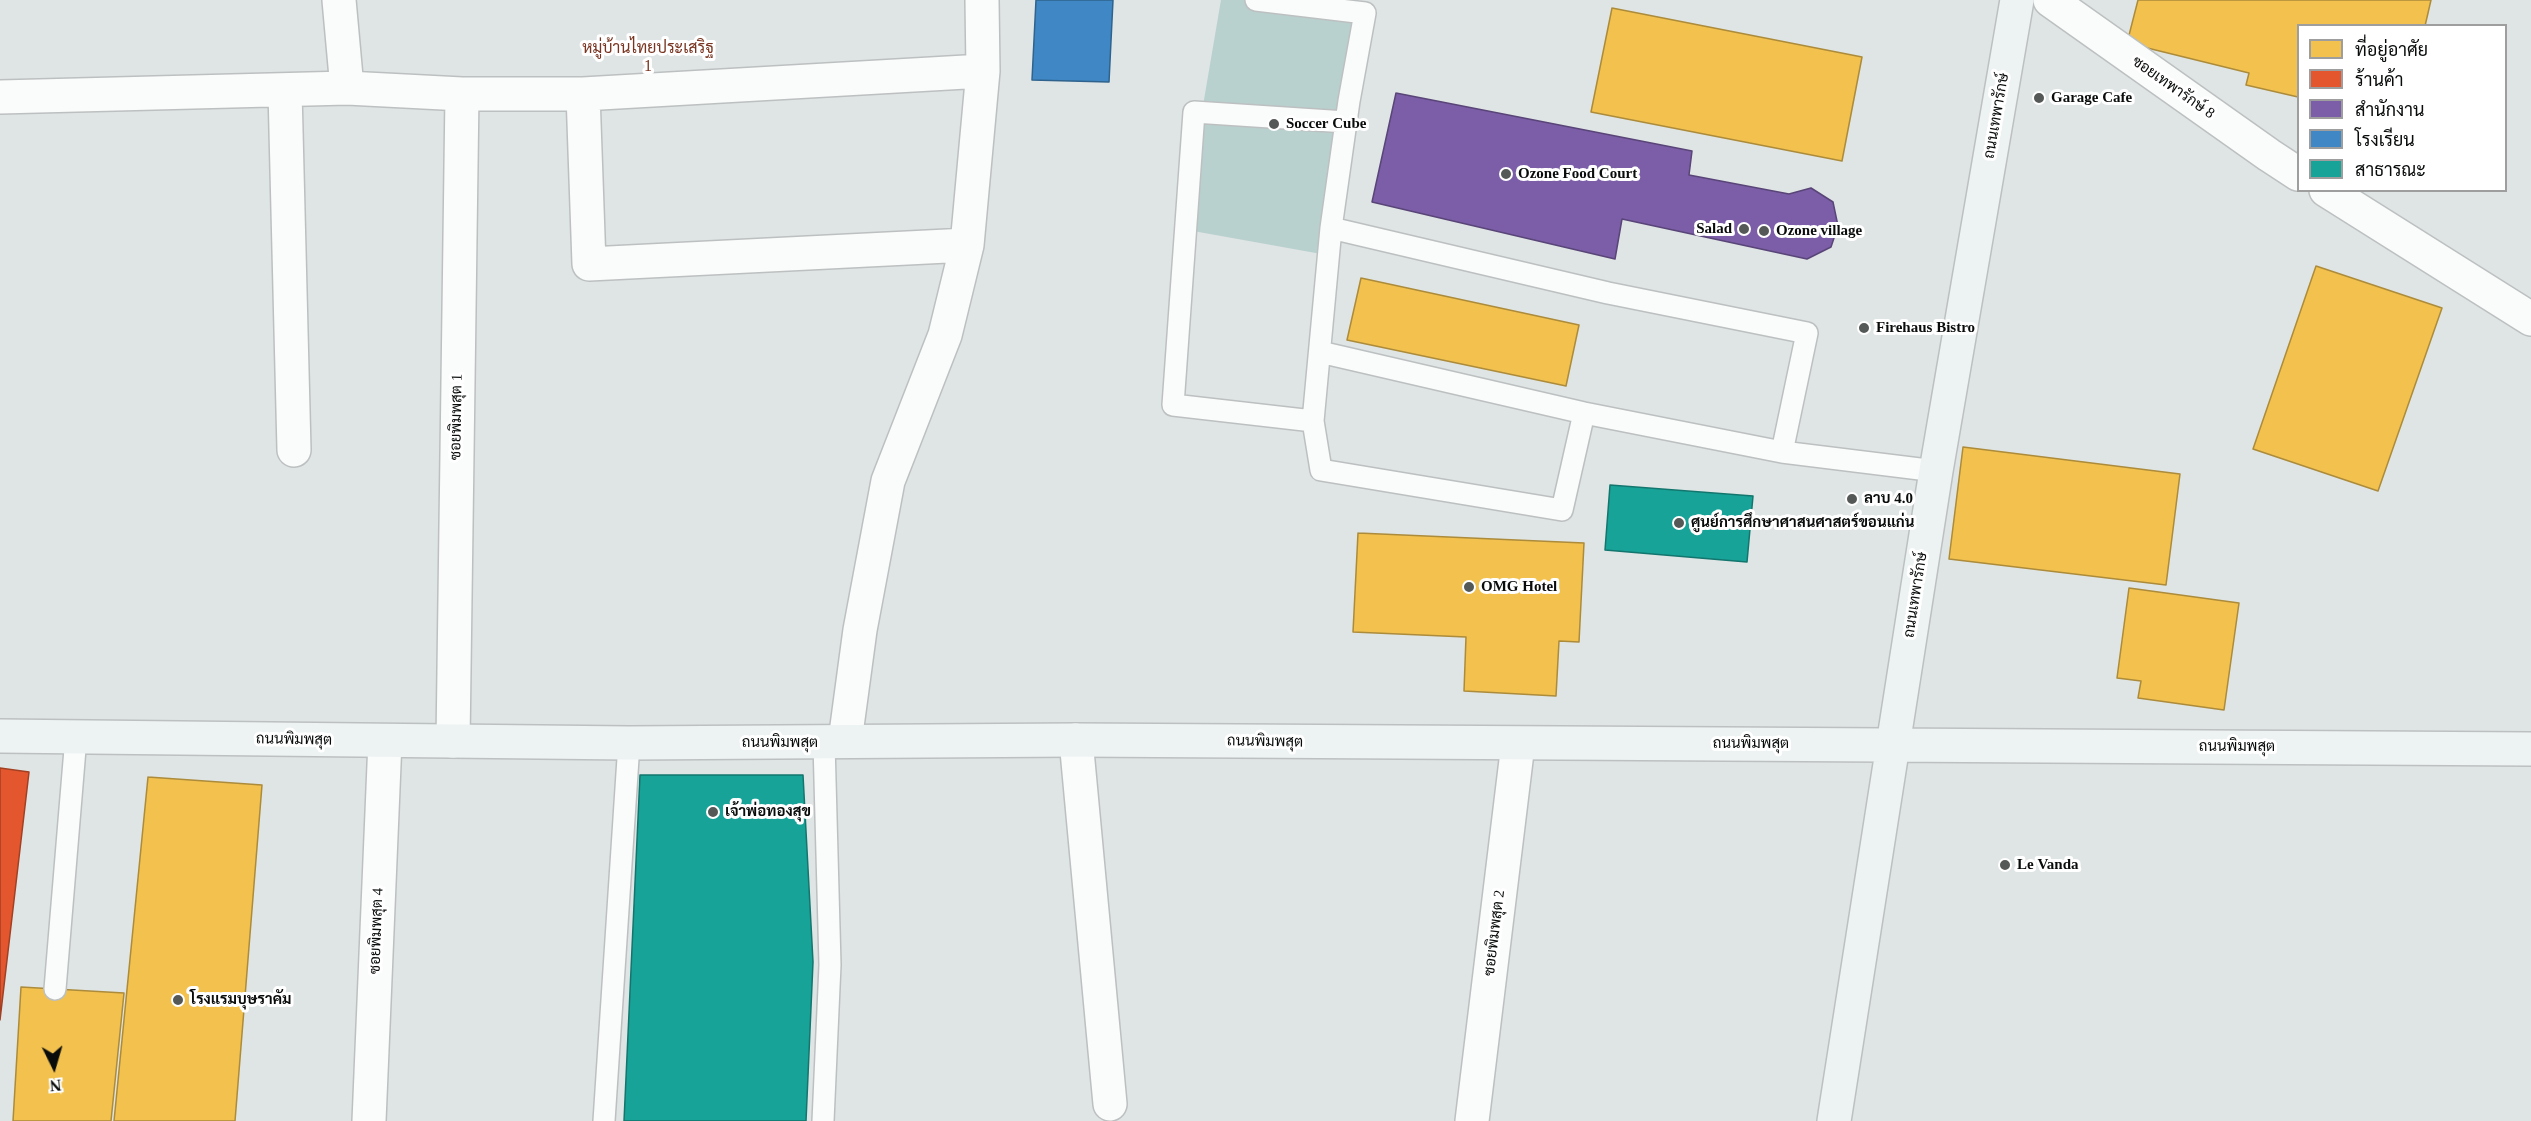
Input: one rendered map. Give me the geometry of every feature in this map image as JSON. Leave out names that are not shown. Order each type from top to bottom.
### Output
[{"type":"street","points":[[339,0],[347,88]]},
{"type":"street","points":[[835,742],[860,630],[888,481],[945,335],[967,245],[983,71],[982,0]]},
{"type":"street","name":"ถนนเทพารักษ์","points":[[1834,1121],[1936,471],[2017,0]]},
{"type":"street","name":"ซอยเทพารักษ์ 8","points":[[2050,0],[2297,173]]},
{"type":"street","points":[[0,97],[347,88],[462,93],[583,94],[983,71]]},
{"type":"street","points":[[285,91],[294,450]]},
{"type":"street","name":"ซอยพิมพสุต 1","points":[[453,741],[462,93]]},
{"type":"street","points":[[583,94],[589,264],[967,245]]},
{"type":"street","points":[[2329,192],[2531,319]]},
{"type":"street","name":"ถนนพิมพสุต","points":[[0,736],[629,743],[1076,740],[2531,749]]},
{"type":"street","points":[[1076,740],[1110,1104]]},
{"type":"street","name":"ซอยพิมพสุต 4","points":[[369,1121],[385,741]]},
{"type":"street","name":"ซอยพิมพสุต 2","points":[[1472,1121],[1518,744]]},
{"type":"lane","points":[[1256,0],[1367,7],[1346,122],[1331,228],[1313,421],[1321,470],[1562,510],[1584,413]]},
{"type":"lane","points":[[1313,421],[1173,405],[1194,112],[1346,122]]},
{"type":"lane","points":[[1331,228],[1608,293],[1807,333],[1782,452]]},
{"type":"lane","points":[[1320,352],[1584,413],[1782,452],[1936,471]]},
{"type":"lane","points":[[55,989],[76,737]]},
{"type":"lane","points":[[824,1121],[835,742]]},
{"type":"lane","points":[[604,1121],[629,743]]},
{"type":"shaded area","name":"Soccer Cube","points":[[1221,0],[1264,0],[1365,18],[1327,255],[1182,229]]},
{"type":"building: ที่อยู่อาศัย","points":[[2138,0],[2431,0],[2425,24],[2297,24],[2297,97],[2246,85],[2249,73],[2127,43]]},
{"type":"building: ที่อยู่อาศัย","points":[[1612,8],[1862,57],[1842,161],[1591,112]]},
{"type":"building: ที่อยู่อาศัย","points":[[2316,266],[2442,308],[2378,491],[2253,449]]},
{"type":"building: ที่อยู่อาศัย","points":[[1361,278],[1579,325],[1566,386],[1347,340]]},
{"type":"building: ที่อยู่อาศัย","points":[[1963,447],[2180,474],[2166,585],[1949,559]]},
{"type":"building: ที่อยู่อาศัย","name":"OMG Hotel","points":[[1358,533],[1584,543],[1579,642],[1559,641],[1556,696],[1464,691],[1466,637],[1353,632]]},
{"type":"building: ที่อยู่อาศัย","points":[[2129,588],[2239,603],[2224,710],[2138,698],[2141,681],[2117,678]]},
{"type":"building: ที่อยู่อาศัย","points":[[148,777],[262,785],[235,1121],[114,1121]]},
{"type":"building: ที่อยู่อาศัย","points":[[21,987],[124,993],[111,1121],[13,1121]]},
{"type":"building: ร้านค้า","points":[[0,768],[29,772],[0,1020]]},
{"type":"building: สำนักงาน","points":[[1396,93],[1692,151],[1689,175],[1789,194],[1811,188],[1833,202],[1838,226],[1831,247],[1807,259],[1622,219],[1615,259],[1372,202]]},
{"type":"building: โรงเรียน","points":[[1036,0],[1113,0],[1109,82],[1032,80]]},
{"type":"building: สาธารณะ","name":"ศูนย์การศึกษาศาสนศาสตร์ขอนแก่น","points":[[1610,485],[1753,496],[1747,562],[1605,550]]},
{"type":"building: สาธารณะ","points":[[640,775],[803,775],[813,962],[806,1121],[624,1121]]},
{"type":"place","name":"Garage Cafe","points":[[2039,98]]},
{"type":"place","name":"Soccer Cube","points":[[1274,124]]},
{"type":"place","name":"Ozone Food Court","points":[[1506,174]]},
{"type":"place","name":"Salad","points":[[1744,229]]},
{"type":"place","name":"Ozone village","points":[[1764,231]]},
{"type":"place","name":"Firehaus Bistro","points":[[1864,328]]},
{"type":"place","name":"ลาบ 4.0","points":[[1852,499]]},
{"type":"place","name":"ศูนย์การศึกษาศาสนศาสตร์ขอนแก่น","points":[[1679,523]]},
{"type":"place","name":"OMG Hotel","points":[[1469,587]]},
{"type":"place","name":"เจ้าพ่อทองสุข","points":[[713,812]]},
{"type":"place","name":"Le Vanda","points":[[2005,865]]},
{"type":"place","name":"โรงแรมบุษราคัม","points":[[178,1000]]},
{"type":"district","name":"หมู่บ้านไทยประเสริฐ 1","points":[[648,58]]}]
